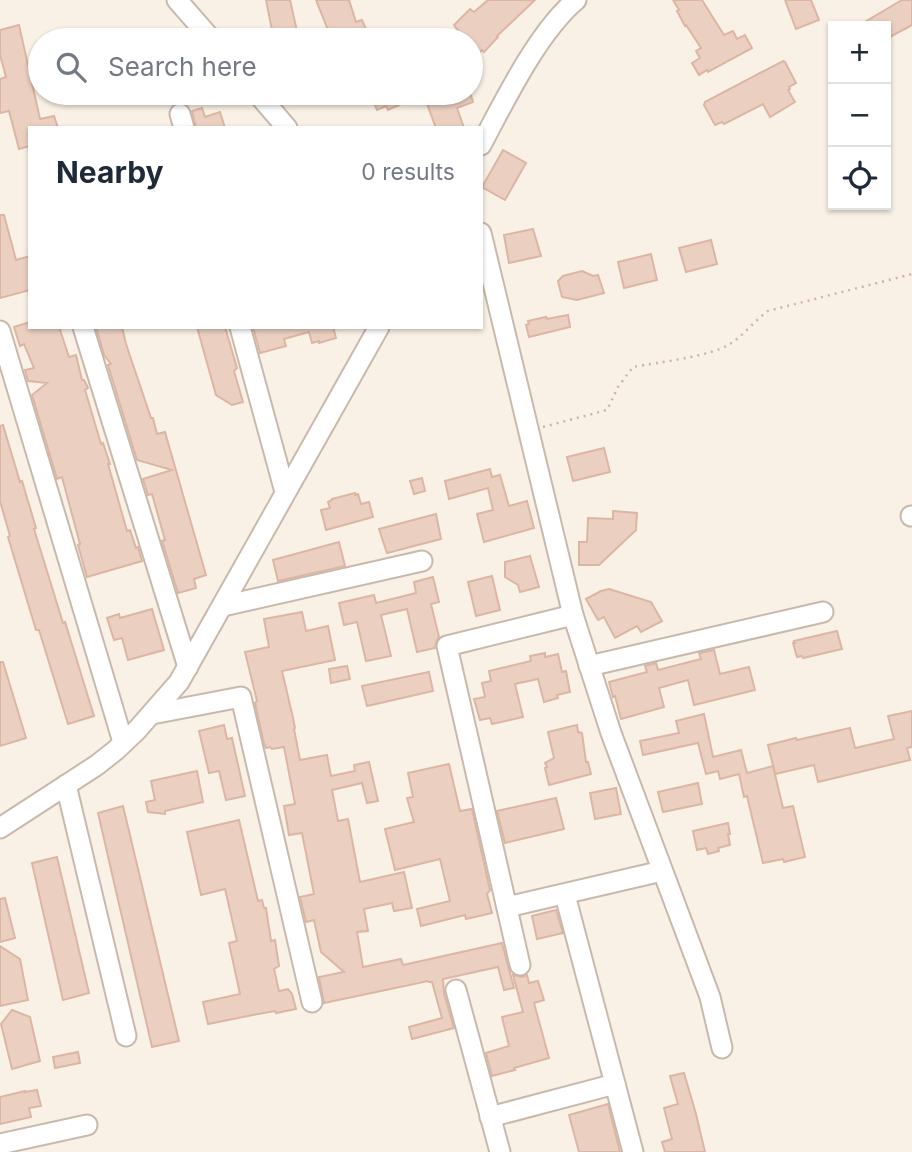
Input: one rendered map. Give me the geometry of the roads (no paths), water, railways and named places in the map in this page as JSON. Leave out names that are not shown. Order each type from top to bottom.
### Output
[{"type":"street","points":[[177,0],[202,28]]},
{"type":"street","points":[[483,141],[535,50],[576,0]]},
{"type":"street","points":[[267,105],[285,126]]},
{"type":"street","points":[[483,241],[573,615],[611,733],[710,997],[722,1048]]},
{"type":"street","points":[[84,329],[188,667]]},
{"type":"street","points":[[241,329],[285,492]]},
{"type":"street","points":[[0,828],[97,765],[170,694],[223,606],[378,329]]},
{"type":"street","points":[[0,331],[123,742]]},
{"type":"street","points":[[223,606],[422,561]]},
{"type":"street","points":[[589,666],[823,612]]},
{"type":"street","points":[[520,965],[447,646],[573,615]]},
{"type":"street","points":[[152,714],[241,697],[312,1002]]},
{"type":"street","points":[[66,785],[126,1036]]},
{"type":"street","points":[[507,907],[662,871]]},
{"type":"street","points":[[565,895],[633,1152]]},
{"type":"street","points":[[456,990],[500,1152]]},
{"type":"street","points":[[490,1117],[615,1084]]},
{"type":"street","points":[[0,1144],[87,1125]]}]
